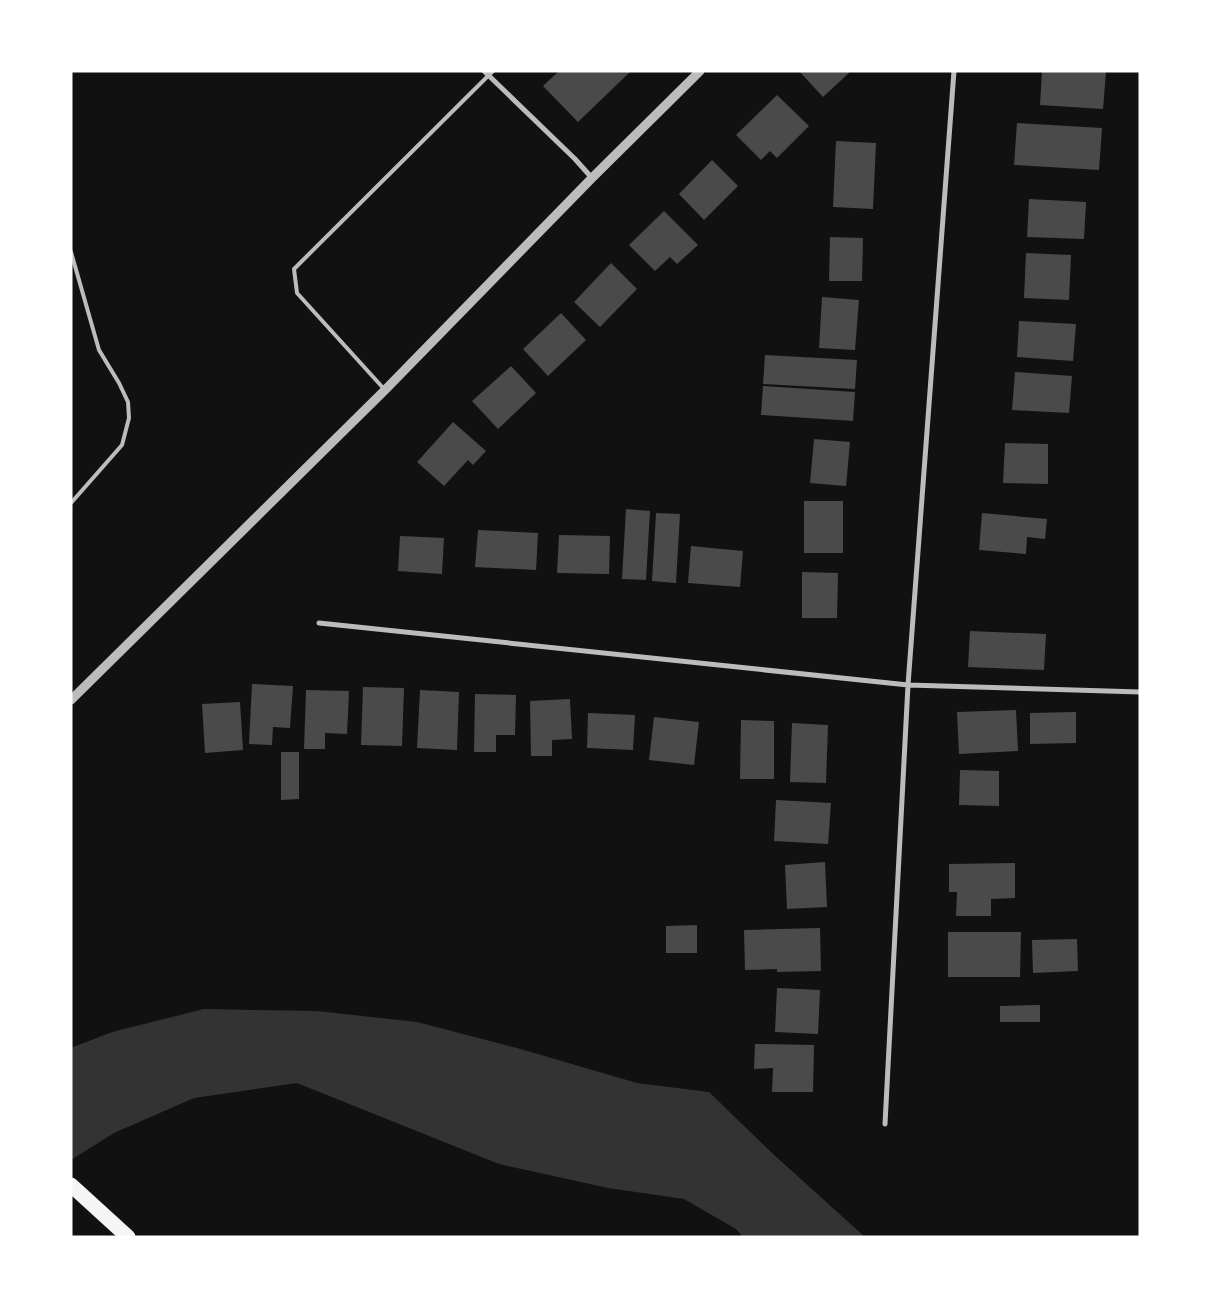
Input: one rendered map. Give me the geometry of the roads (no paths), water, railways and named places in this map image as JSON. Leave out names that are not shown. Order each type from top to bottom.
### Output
[{"type":"highway","points":[[75,1188],[128,1237]]},
{"type":"street","points":[[484,71],[491,74],[592,178]]},
{"type":"street","points":[[71,700],[384,390],[700,71]]},
{"type":"street","points":[[885,1124],[908,685],[954,71]]},
{"type":"street","points":[[319,623],[908,685],[1140,692]]},
{"type":"lane","points":[[384,390],[298,293],[294,269],[491,74]]},
{"type":"lane","points":[[71,252],[99,350],[128,402],[129,418],[122,445],[71,503]]}]
